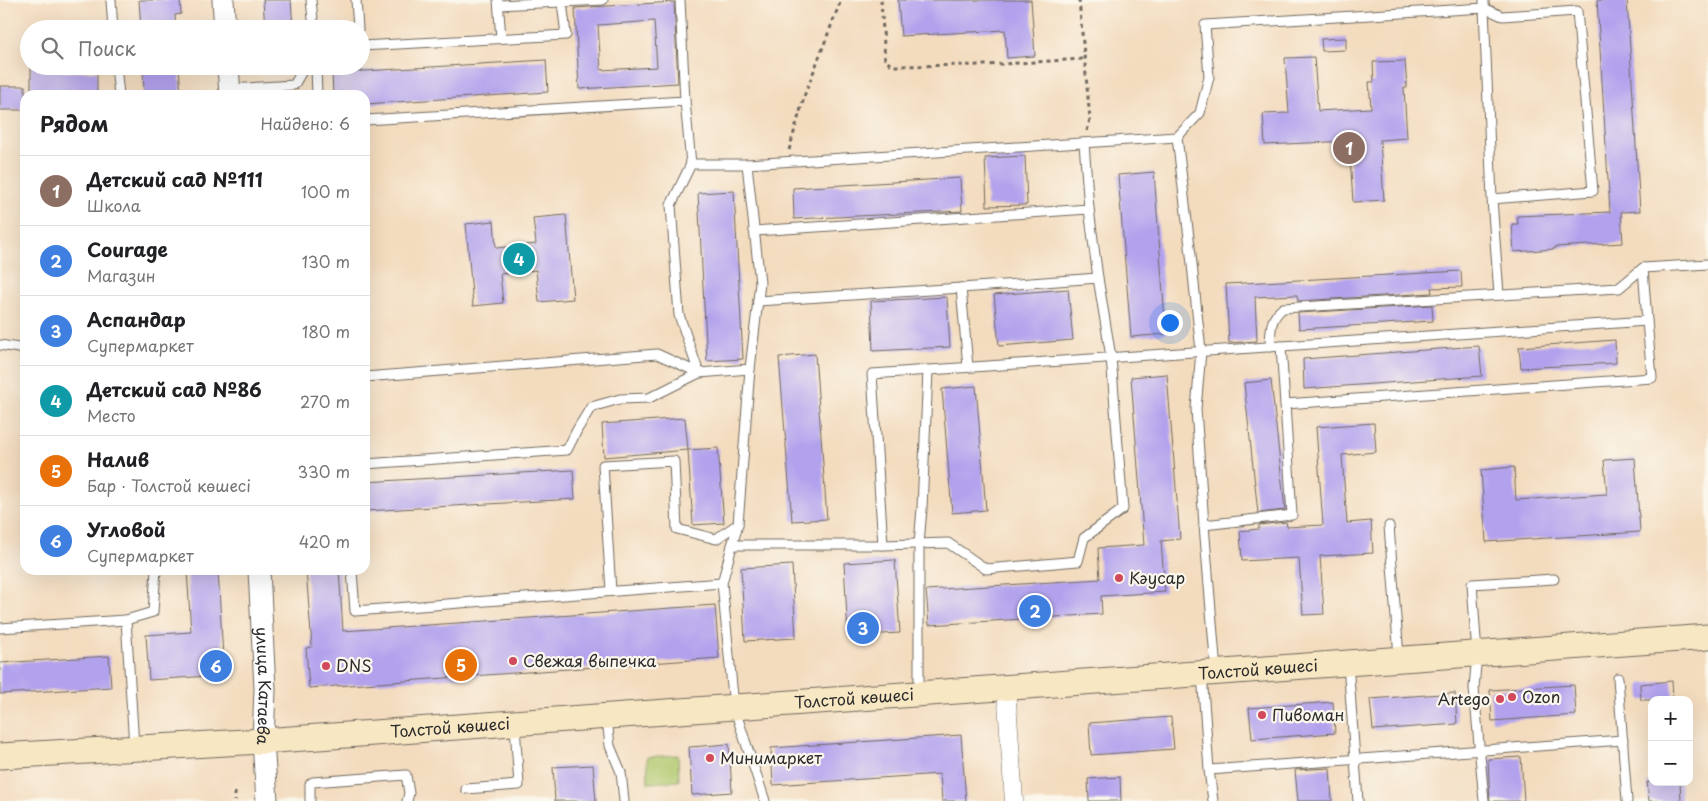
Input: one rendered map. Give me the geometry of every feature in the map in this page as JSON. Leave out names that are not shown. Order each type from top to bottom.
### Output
[{"type":"main road","name":"Толстой көшесі","points":[[0,756],[262,741],[1708,637]]},
{"type":"street","points":[[223,0],[224,20]]},
{"type":"street","points":[[229,75],[230,90]]},
{"type":"street","name":"улица Катаева","points":[[259,575],[265,689],[262,741],[267,801]]},
{"type":"street","points":[[1006,688],[1014,801]]},
{"type":"lane","points":[[111,0],[112,20]]},
{"type":"lane","points":[[312,0],[313,20]]},
{"type":"lane","points":[[356,0],[357,20]]},
{"type":"lane","points":[[501,38],[498,2],[603,0]]},
{"type":"lane","points":[[680,0],[685,101],[691,164],[671,205],[679,315],[699,373]]},
{"type":"lane","points":[[370,45],[566,35],[562,2]]},
{"type":"lane","points":[[691,164],[747,164],[1177,137],[1200,113],[1207,86],[1209,77],[1205,25],[1484,4],[1502,16],[1577,11],[1593,192],[1492,199]]},
{"type":"lane","points":[[1484,4],[1492,199],[1499,295]]},
{"type":"lane","points":[[117,75],[118,90]]},
{"type":"lane","points":[[248,90],[294,85],[300,75]]},
{"type":"lane","points":[[316,75],[317,90]]},
{"type":"lane","points":[[370,120],[685,101]]},
{"type":"lane","points":[[1177,137],[1200,350],[1196,409],[1204,524],[1209,673],[1209,770],[1213,801]]},
{"type":"lane","points":[[732,545],[948,543],[986,569],[1078,561],[1084,538],[1123,509],[1111,358],[1089,209],[1084,143]]},
{"type":"lane","points":[[747,164],[760,283],[750,369],[738,524],[722,583],[734,707],[765,801]]},
{"type":"lane","points":[[754,231],[1089,209]]},
{"type":"lane","points":[[1270,347],[1272,324],[1276,314],[1283,308],[1619,288],[1643,268],[1708,264]]},
{"type":"lane","points":[[1285,404],[1652,378],[1643,268]]},
{"type":"lane","points":[[758,301],[1098,278]]},
{"type":"lane","points":[[961,288],[968,367]]},
{"type":"lane","points":[[883,545],[872,374],[1200,350],[1270,347],[1647,321]]},
{"type":"lane","points":[[0,344],[20,349]]},
{"type":"lane","points":[[1204,524],[1292,515],[1281,346]]},
{"type":"lane","points":[[370,377],[657,354],[699,373]]},
{"type":"lane","points":[[370,464],[567,450],[591,407],[620,400],[649,398],[699,373],[750,369]]},
{"type":"lane","points":[[919,694],[919,544],[928,370]]},
{"type":"lane","points":[[611,591],[603,465],[674,461],[677,529],[716,539],[738,524]]},
{"type":"lane","points":[[1389,526],[1399,660]]},
{"type":"lane","points":[[0,628],[126,620],[153,612],[156,575]]},
{"type":"lane","points":[[352,575],[355,611],[722,583]]},
{"type":"lane","points":[[1484,801],[1474,688],[1477,654],[1472,584],[1554,579]]},
{"type":"lane","points":[[126,620],[134,748]]},
{"type":"lane","points":[[1348,663],[1358,801]]},
{"type":"lane","points":[[1618,678],[1627,801]]},
{"type":"lane","points":[[607,716],[610,746],[622,778],[624,801]]},
{"type":"lane","points":[[466,789],[519,785],[514,723]]},
{"type":"lane","points":[[1209,770],[1623,740]]},
{"type":"lane","points":[[310,801],[310,784],[313,782],[406,775],[409,792],[408,801]]},
{"type":"path","points":[[785,161],[805,94],[841,0]]},
{"type":"path","points":[[881,0],[885,61],[894,66],[988,65],[1084,59]]},
{"type":"path","points":[[1079,0],[1090,119],[1084,143]]},
{"type":"path","points":[[235,792],[235,801]]},
{"type":"green space","points":[[678,755],[679,781],[648,783],[647,757]]},
{"type":"building","points":[[139,0],[180,0],[181,14],[175,15],[175,20],[140,20]]},
{"type":"building","points":[[263,0],[291,0],[292,20],[264,20]]},
{"type":"building","points":[[898,0],[1031,0],[1035,56],[1007,58],[1005,30],[901,36]]},
{"type":"building","points":[[1597,0],[1627,0],[1640,211],[1621,212],[1623,243],[1555,247],[1555,249],[1514,252],[1512,224],[1518,224],[1517,216],[1610,212]]},
{"type":"building","points":[[674,2],[678,83],[579,89],[575,8]],"holes":[[[654,21],[657,67],[601,70],[598,25]]]},
{"type":"building","points":[[1346,38],[1346,50],[1322,51],[1321,39]]},
{"type":"building","points":[[1314,57],[1318,111],[1371,108],[1369,82],[1374,82],[1373,62],[1405,61],[1407,88],[1404,88],[1407,138],[1380,140],[1384,200],[1353,202],[1349,141],[1265,145],[1263,114],[1289,113],[1285,58]]},
{"type":"building","points":[[546,60],[548,92],[370,104],[370,90],[333,90],[332,75],[370,75],[370,71]]},
{"type":"building","points":[[31,75],[97,75],[97,90],[31,90]]},
{"type":"building","points":[[143,75],[180,75],[181,90],[144,90]]},
{"type":"building","points":[[0,86],[25,86],[25,90],[20,90],[20,110],[0,110]]},
{"type":"building","points":[[1025,156],[1027,205],[987,206],[985,158]]},
{"type":"building","points":[[1154,172],[1166,334],[1131,337],[1118,175]]},
{"type":"building","points":[[960,178],[962,211],[794,219],[793,188]]},
{"type":"building","points":[[734,191],[743,359],[707,361],[698,193]]},
{"type":"building","points":[[566,215],[573,299],[539,302],[536,270],[500,274],[503,303],[473,306],[466,224],[494,221],[496,248],[536,244],[533,218]]},
{"type":"building","points":[[1461,271],[1462,287],[1431,288],[1432,293],[1298,301],[1297,295],[1255,297],[1257,341],[1229,343],[1226,284]]},
{"type":"building","points":[[1068,289],[1073,340],[999,346],[994,295]]},
{"type":"building","points":[[947,297],[950,347],[873,351],[871,301]]},
{"type":"building","points":[[1432,305],[1433,321],[1299,329],[1298,313]]},
{"type":"building","points":[[1615,340],[1616,363],[1521,368],[1519,347]]},
{"type":"building","points":[[1479,346],[1482,376],[1304,389],[1303,359]]},
{"type":"building","points":[[815,354],[827,519],[792,521],[779,357]]},
{"type":"building","points":[[1167,374],[1180,539],[1161,541],[1165,592],[1101,596],[1102,614],[929,625],[926,590],[1100,579],[1098,548],[1144,545],[1131,377]]},
{"type":"building","points":[[1271,380],[1285,510],[1258,513],[1244,383]]},
{"type":"building","points":[[976,386],[986,510],[952,513],[942,389]]},
{"type":"building","points":[[685,418],[688,450],[604,457],[602,424]]},
{"type":"building","points":[[1374,423],[1376,452],[1342,455],[1347,523],[1371,521],[1373,553],[1320,556],[1324,614],[1303,615],[1299,558],[1242,561],[1240,531],[1259,529],[1259,525],[1286,522],[1287,527],[1323,525],[1316,427]]},
{"type":"building","points":[[718,448],[724,523],[693,525],[688,450]]},
{"type":"building","points":[[1635,458],[1640,532],[1486,542],[1481,470],[1514,467],[1516,500],[1607,494],[1604,460]]},
{"type":"building","points":[[573,470],[575,499],[370,511],[370,482]]},
{"type":"building","points":[[895,560],[900,633],[848,636],[844,563]]},
{"type":"building","points":[[792,565],[796,638],[745,641],[741,568]]},
{"type":"building","points":[[187,575],[218,575],[224,675],[149,680],[146,635],[191,632]]},
{"type":"building","points":[[306,575],[339,575],[343,631],[715,605],[719,658],[309,688],[306,648],[312,647]]},
{"type":"building","points":[[109,656],[111,687],[0,694],[0,663]]},
{"type":"building","points":[[1672,681],[1673,696],[1648,696],[1648,700],[1641,700],[1640,684]]},
{"type":"building","points":[[1574,685],[1576,715],[1492,721],[1490,690]]},
{"type":"building","points":[[1455,693],[1457,724],[1373,730],[1370,699]]},
{"type":"building","points":[[1333,702],[1335,733],[1252,739],[1249,708]]},
{"type":"building","points":[[1171,717],[1174,749],[1091,755],[1089,723]]},
{"type":"building","points":[[961,735],[966,801],[942,801],[940,774],[773,785],[771,748]]},
{"type":"building","points":[[729,744],[732,792],[692,795],[689,747]]},
{"type":"building","points":[[1521,757],[1524,801],[1490,801],[1488,759]]},
{"type":"building","points":[[593,765],[596,801],[555,801],[553,767]]},
{"type":"building","points":[[1330,768],[1332,801],[1298,801],[1295,770]]},
{"type":"building","points":[[1120,777],[1121,801],[1089,801],[1088,779]]},
{"type":"building","points":[[1647,782],[1648,786],[1680,786],[1681,801],[1649,801]]},
{"type":"place","name":"Детский сад №111","points":[[1349,148]]},
{"type":"place","name":"Детский сад №86","points":[[519,259]]},
{"type":"place","name":"Кәусар","points":[[1119,578]]},
{"type":"place","name":"Courage","points":[[1035,611]]},
{"type":"place","name":"Аспандар","points":[[863,628]]},
{"type":"place","name":"Свежая выпечка","points":[[513,661]]},
{"type":"place","name":"Налив","points":[[461,665]]},
{"type":"place","name":"Угловой","points":[[216,666]]},
{"type":"place","name":"DNS","points":[[326,666]]},
{"type":"place","name":"Ozon","points":[[1512,697]]},
{"type":"place","name":"Artego","points":[[1500,699]]},
{"type":"place","name":"Пивоман","points":[[1262,715]]},
{"type":"place","name":"Минимаркет","points":[[710,758]]}]
